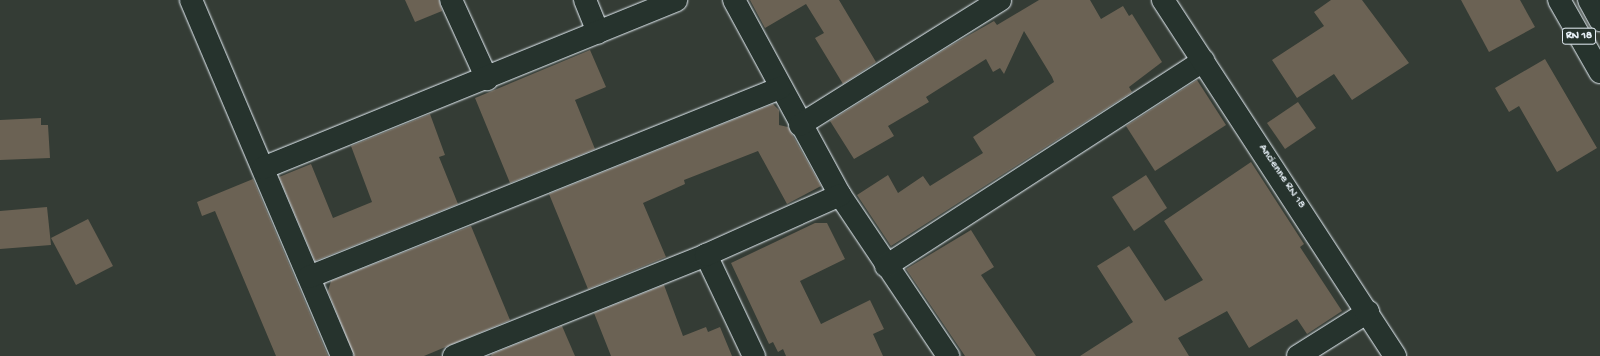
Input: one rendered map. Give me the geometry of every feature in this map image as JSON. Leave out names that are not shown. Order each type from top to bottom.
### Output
[{"type":"street","points":[[191,0],[342,356]]},
{"type":"street","points":[[451,0],[487,79]]},
{"type":"street","points":[[584,0],[598,32]]},
{"type":"street","points":[[262,168],[487,79],[676,0]]},
{"type":"street","points":[[734,0],[800,125],[840,195],[886,266],[948,356]]},
{"type":"street","points":[[800,125],[1000,0]]},
{"type":"street","name":"Ancienne RN 18","points":[[1164,0],[1368,312],[1395,356]]},
{"type":"street","name":"RN 18","points":[[1559,0],[1600,72]]},
{"type":"street","name":"RN 18","points":[[1589,0],[1600,20]]},
{"type":"street","points":[[886,266],[1203,61]]},
{"type":"street","points":[[309,277],[780,88]]},
{"type":"street","points":[[454,356],[706,255],[840,195]]},
{"type":"street","points":[[706,255],[754,356]]},
{"type":"street","points":[[1298,356],[1368,312]]},
{"type":"building","points":[[405,0],[439,0],[442,11],[415,22]]},
{"type":"building","points":[[750,0],[839,0],[876,62],[843,84],[815,38],[824,33],[806,4],[765,28]]},
{"type":"building","points":[[1039,0],[1090,0],[1101,19],[1123,6],[1129,16],[1132,14],[1162,62],[1129,87],[1132,92],[891,246],[857,195],[888,175],[898,193],[923,176],[930,186],[983,153],[973,137],[1054,82],[1052,77],[1024,31],[1004,74],[1000,68],[993,72],[986,59],[926,97],[929,102],[888,126],[894,136],[854,159],[830,121],[950,46],[994,21],[997,25]]},
{"type":"building","points":[[1331,0],[1362,0],[1409,63],[1352,100],[1334,74],[1297,98],[1272,60],[1324,26],[1314,12]]},
{"type":"building","points":[[1461,0],[1520,0],[1535,27],[1489,52]]},
{"type":"building","points":[[590,50],[606,87],[575,100],[595,149],[510,183],[475,98]]},
{"type":"building","points":[[1545,59],[1597,148],[1557,172],[1519,106],[1509,112],[1495,88]]},
{"type":"building","points":[[1197,80],[1226,125],[1155,171],[1126,126]]},
{"type":"building","points":[[1298,102],[1316,128],[1285,149],[1267,123]]},
{"type":"building","points":[[773,104],[779,110],[779,125],[788,127],[821,186],[787,204],[758,151],[684,180],[685,184],[643,203],[666,257],[588,289],[549,194]]},
{"type":"building","points":[[430,114],[445,155],[439,157],[458,204],[315,261],[279,177],[311,164],[333,218],[372,202],[351,146]]},
{"type":"building","points":[[41,118],[41,125],[48,125],[50,158],[0,160],[0,120]]},
{"type":"building","points":[[1251,162],[1304,244],[1300,247],[1342,311],[1307,334],[1297,319],[1249,348],[1227,311],[1178,338],[1189,356],[1080,356],[1133,322],[1097,266],[1129,246],[1165,301],[1203,280],[1164,221]]},
{"type":"building","points":[[1146,175],[1167,208],[1134,231],[1112,197]]},
{"type":"building","points":[[253,179],[328,356],[276,356],[215,211],[202,216],[197,202]]},
{"type":"building","points":[[47,207],[51,245],[0,249],[0,211]]},
{"type":"building","points":[[88,219],[113,266],[76,285],[51,238]]},
{"type":"building","points":[[815,223],[827,223],[845,259],[800,281],[821,324],[870,300],[884,329],[873,334],[883,356],[786,356],[783,349],[778,352],[773,342],[769,344],[731,263]]},
{"type":"building","points":[[471,226],[510,320],[424,356],[354,356],[328,291],[331,281]]},
{"type":"building","points":[[971,230],[994,267],[981,275],[1036,356],[965,356],[906,269]]},
{"type":"building","points":[[664,285],[683,336],[706,327],[708,332],[720,327],[732,356],[611,356],[594,313]]},
{"type":"building","points":[[562,326],[575,356],[491,356],[492,354]]}]
